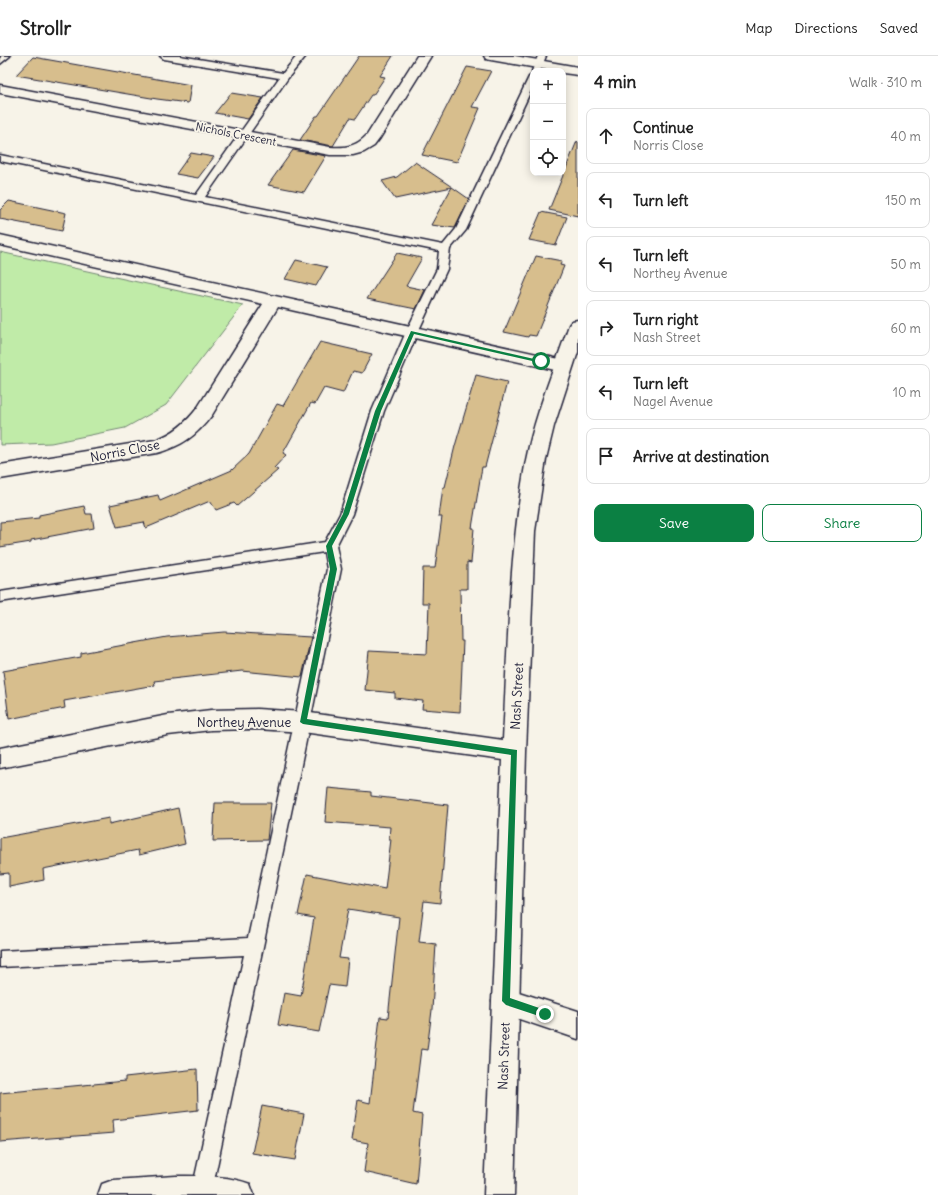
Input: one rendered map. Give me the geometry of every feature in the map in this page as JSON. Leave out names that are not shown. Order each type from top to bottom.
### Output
[{"type":"street","name":"Nichols Crescent","points":[[0,89],[330,151],[347,152],[365,146],[373,138],[424,56]]},
{"type":"street","points":[[491,56],[578,71]]},
{"type":"street","points":[[0,240],[564,366]]},
{"type":"street","name":"Norris Close","points":[[0,472],[147,448],[172,441],[195,424],[273,301]]},
{"type":"street","name":"Nash Street","points":[[499,1195],[514,752],[526,523],[536,459],[541,439],[578,325]]},
{"type":"street","name":"Northey Avenue","points":[[0,758],[168,725],[257,719],[303,722],[514,752]]},
{"type":"street","points":[[506,1001],[578,1025]]},
{"type":"street","points":[[113,1195],[156,1192],[239,1195]]},
{"type":"lane","points":[[0,61],[6,56]]},
{"type":"lane","points":[[164,56],[285,76]]},
{"type":"lane","points":[[198,199],[285,76],[302,56]]},
{"type":"lane","points":[[201,1193],[303,722],[334,569],[329,546],[346,514],[378,411],[412,332],[442,269],[445,249],[461,230],[530,83]]},
{"type":"lane","points":[[0,158],[445,249]]},
{"type":"lane","points":[[0,597],[329,546]]},
{"type":"lane","points":[[0,959],[255,946]]},
{"type":"green space","points":[[0,252],[243,305],[166,405],[125,428],[51,443],[0,445]]},
{"type":"building","points":[[359,56],[393,56],[380,76],[385,77],[373,95],[371,95],[355,119],[350,118],[333,146],[300,140],[316,116],[318,116]]},
{"type":"building","points":[[33,57],[191,85],[188,103],[16,75]]},
{"type":"building","points":[[467,67],[491,71],[472,107],[480,108],[457,162],[422,155]]},
{"type":"building","points":[[231,93],[263,98],[248,119],[215,113]]},
{"type":"building","points":[[577,141],[578,216],[549,210],[563,176],[566,176],[566,168]]},
{"type":"building","points":[[293,150],[326,156],[304,192],[268,185]]},
{"type":"building","points":[[191,153],[214,157],[198,178],[176,174]]},
{"type":"building","points":[[415,162],[452,187],[395,199],[382,181],[397,177]]},
{"type":"building","points":[[452,187],[469,199],[455,228],[431,225]]},
{"type":"building","points":[[9,201],[66,213],[62,231],[0,219],[0,210]]},
{"type":"building","points":[[541,212],[567,217],[556,245],[529,240]]},
{"type":"building","points":[[397,253],[422,258],[406,286],[425,290],[416,309],[367,299]]},
{"type":"building","points":[[536,256],[562,261],[560,265],[564,266],[536,336],[529,335],[528,337],[504,332]]},
{"type":"building","points":[[296,260],[327,267],[316,286],[285,279]]},
{"type":"building","points":[[320,342],[372,354],[362,373],[353,371],[343,393],[324,388],[315,404],[311,403],[283,453],[286,455],[274,468],[278,470],[237,506],[234,503],[216,510],[210,501],[146,528],[144,522],[117,527],[110,505],[158,495],[160,501],[232,470],[249,454],[277,404],[283,406]]},
{"type":"building","points":[[476,375],[507,382],[485,467],[482,467],[472,528],[474,528],[471,563],[467,562],[467,589],[460,589],[461,641],[463,641],[460,712],[422,709],[423,701],[395,698],[395,693],[365,690],[369,651],[427,654],[429,603],[422,603],[423,568],[435,568],[442,517],[439,517],[443,487],[445,487],[455,446]]},
{"type":"building","points":[[84,506],[86,514],[92,514],[94,528],[31,540],[31,542],[0,547],[0,522],[39,518],[39,515]]},
{"type":"building","points":[[224,632],[311,637],[302,677],[242,671],[154,681],[155,685],[64,701],[65,708],[9,719],[3,671],[81,657],[81,653],[167,637]]},
{"type":"building","points":[[328,788],[371,792],[371,796],[448,805],[440,903],[424,901],[419,942],[436,944],[432,1010],[427,1050],[421,1049],[413,1113],[422,1115],[416,1184],[364,1172],[368,1143],[352,1140],[358,1100],[370,1103],[380,1017],[388,1018],[399,917],[348,909],[339,958],[348,959],[345,987],[329,985],[319,1032],[278,1025],[284,993],[301,996],[314,918],[298,915],[307,874],[385,889],[391,839],[389,839],[390,827],[325,822]]},
{"type":"building","points":[[215,803],[271,803],[267,840],[213,841]]},
{"type":"building","points":[[178,808],[185,844],[139,855],[138,850],[43,869],[44,880],[9,887],[9,873],[0,874],[0,838],[109,818],[109,824]]},
{"type":"building","points":[[197,1069],[198,1110],[113,1120],[114,1133],[0,1142],[0,1093],[125,1081],[125,1077]]},
{"type":"building","points":[[262,1106],[304,1114],[295,1160],[252,1153]]},
{"type":"route","points":[[541,361],[412,332],[378,411],[346,514],[329,546],[334,569],[303,722],[514,752],[506,1001],[545,1014]]}]
